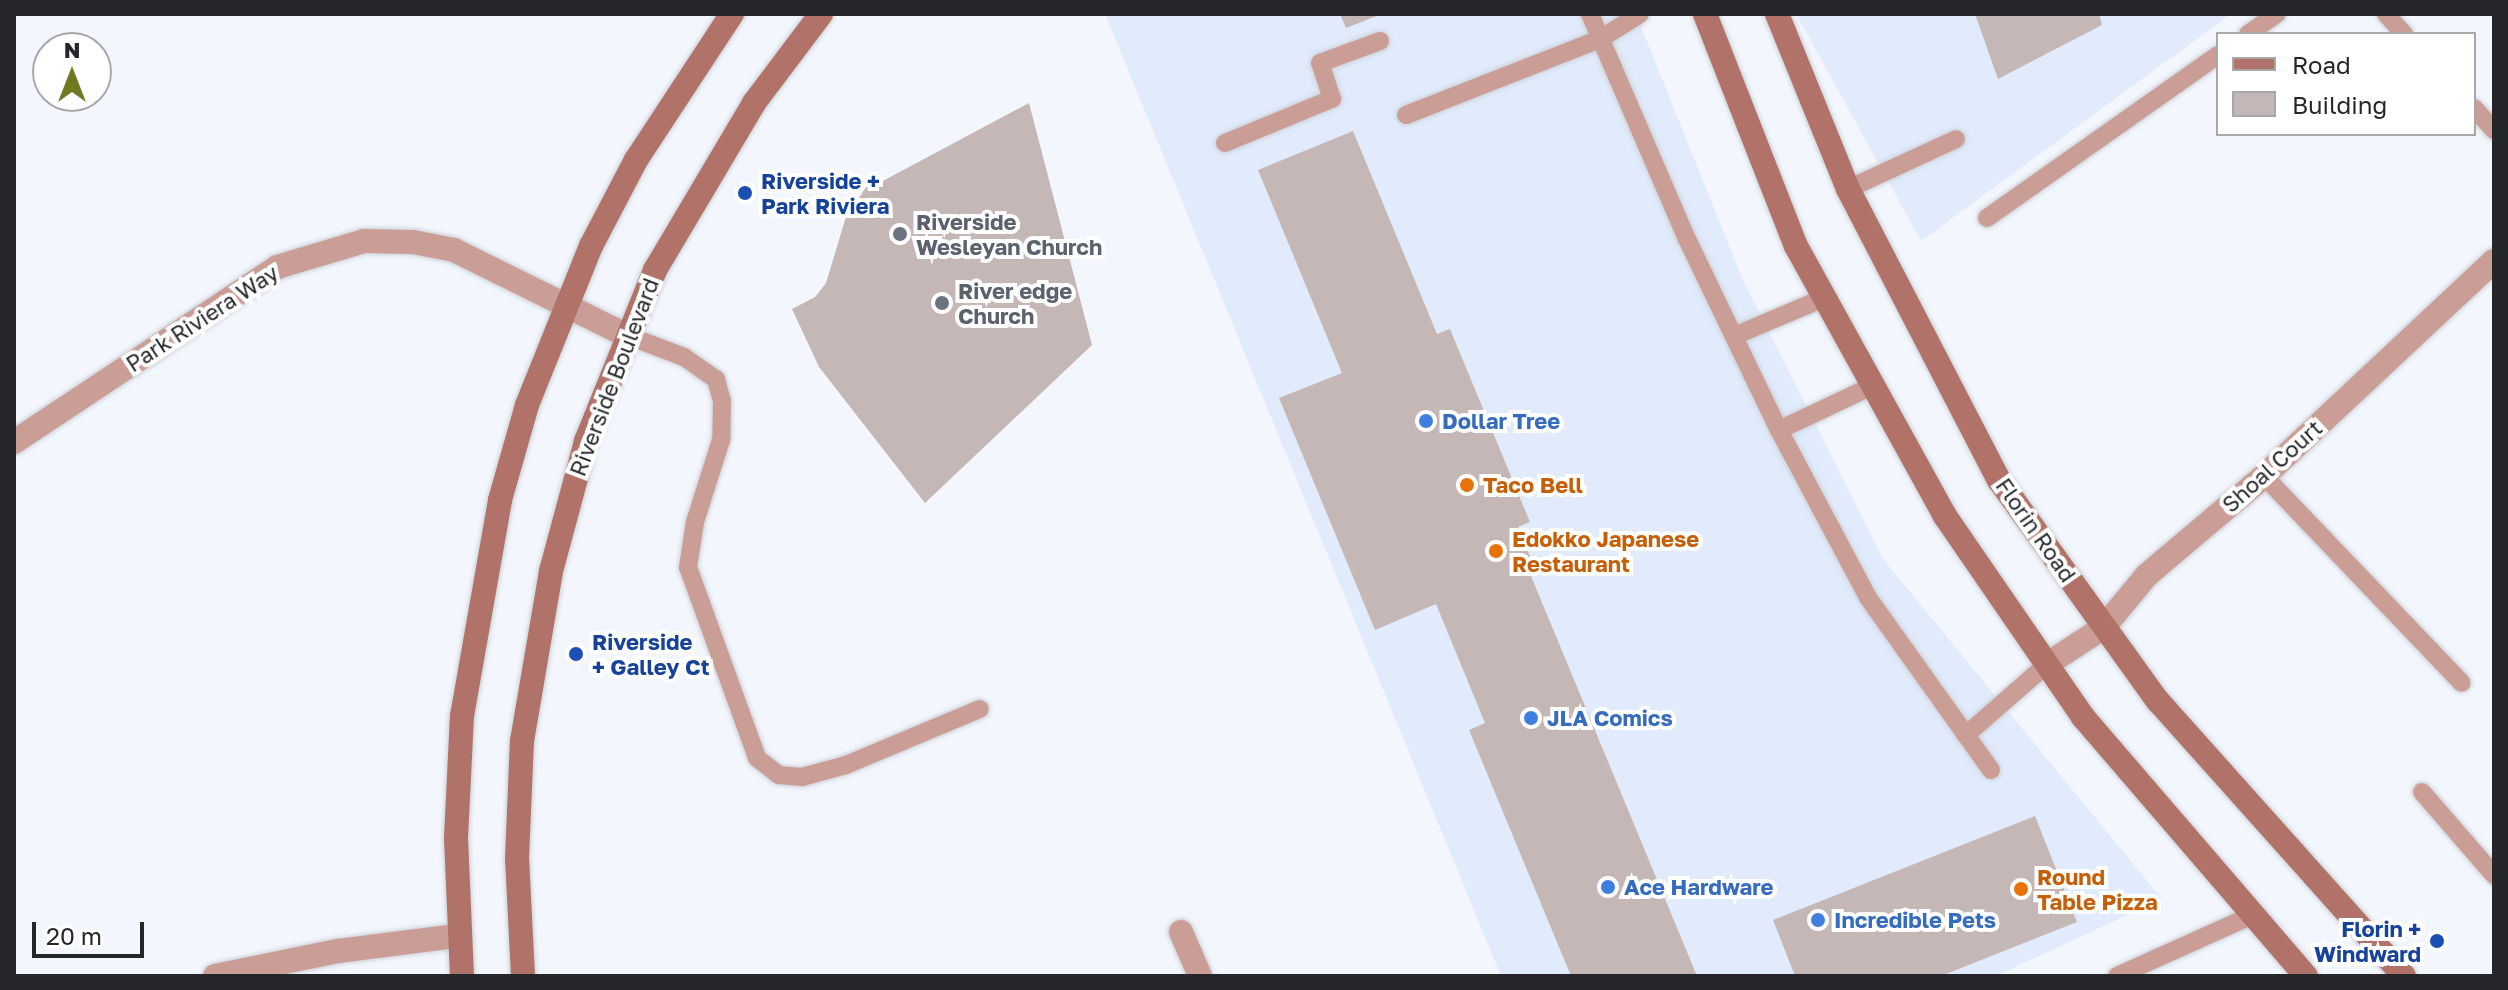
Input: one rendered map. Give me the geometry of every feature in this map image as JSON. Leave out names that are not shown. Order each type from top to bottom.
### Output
[{"type":"main road","points":[[462,976],[457,936],[462,716],[475,618],[500,500],[564,305],[636,160],[732,14]]},
{"type":"main road","name":"Riverside Boulevard","points":[[523,976],[517,859],[522,741],[535,647],[568,501],[626,335],[691,204],[754,103],[821,14]]},
{"type":"main road","points":[[1705,14],[1796,246],[1870,387],[1945,516],[2046,665],[2118,762],[2306,976]]},
{"type":"main road","name":"Florin Road","points":[[1777,14],[1848,189],[1999,480],[2158,701],[2404,976]]},
{"type":"street","name":"Park Riviera Way","points":[[14,442],[277,267],[323,249],[364,241],[413,242],[454,250],[626,335]]},
{"type":"street","name":"Shoal Court","points":[[2046,665],[2104,627],[2147,575],[2264,476],[2494,261]]},
{"type":"street","points":[[1181,932],[1200,976]]},
{"type":"street","points":[[215,976],[338,951],[457,936]]},
{"type":"lane","points":[[1590,14],[1779,430],[1869,599],[1991,770]]},
{"type":"lane","points":[[1406,115],[1600,39],[1640,14]]},
{"type":"lane","points":[[2251,32],[2277,14]]},
{"type":"lane","points":[[2386,14],[2402,32]]},
{"type":"lane","points":[[1225,143],[1332,99],[1320,63],[1380,41]]},
{"type":"lane","points":[[1987,218],[2216,56]]},
{"type":"lane","points":[[2476,110],[2494,130]]},
{"type":"lane","points":[[1848,189],[1956,139]]},
{"type":"lane","points":[[1734,336],[1824,298]]},
{"type":"lane","points":[[626,335],[684,357],[716,379],[722,401],[721,440],[695,522],[688,567],[757,758],[779,775],[802,777],[846,765],[980,709]]},
{"type":"lane","points":[[1779,430],[1870,387]]},
{"type":"lane","points":[[2264,476],[2462,683]]},
{"type":"lane","points":[[1966,735],[2046,665]]},
{"type":"lane","points":[[2422,792],[2494,875]]},
{"type":"lane","points":[[2117,976],[2253,915]]},
{"type":"shaded area","points":[[1105,14],[1636,14],[1742,278],[1883,559],[2162,899],[1996,976],[1501,976]]},
{"type":"shaded area","points":[[1796,14],[2231,14],[1921,241]]},
{"type":"building","points":[[1340,14],[1382,14],[1346,28]]},
{"type":"building","points":[[1975,14],[2099,14],[2102,25],[1998,79]]},
{"type":"building","name":"River edge Church","points":[[1029,103],[1092,345],[925,503],[819,367],[792,309],[815,297],[826,283],[845,220],[870,181],[879,183]]},
{"type":"building","points":[[1353,131],[1437,334],[1450,329],[1530,522],[1518,527],[1532,561],[1526,564],[1697,976],[1571,976],[1469,730],[1485,723],[1436,604],[1375,630],[1279,398],[1342,373],[1258,170]]},
{"type":"building","points":[[2035,816],[2077,922],[1941,976],[1795,976],[1773,920]]},
{"type":"place","name":"Riverside + Park Riviera","points":[[745,193]]},
{"type":"place","name":"Riverside Wesleyan Church","points":[[900,234]]},
{"type":"place","name":"River edge Church","points":[[942,303]]},
{"type":"place","name":"Dollar Tree","points":[[1426,421]]},
{"type":"place","name":"Taco Bell","points":[[1467,485]]},
{"type":"place","name":"Edokko Japanese Restaurant","points":[[1496,551]]},
{"type":"place","name":"Riverside + Galley Ct","points":[[576,654]]},
{"type":"place","name":"JLA Comics","points":[[1531,718]]},
{"type":"place","name":"Ace Hardware","points":[[1608,887]]},
{"type":"place","name":"Round Table Pizza","points":[[2021,889]]},
{"type":"place","name":"Incredible Pets","points":[[1818,920]]},
{"type":"place","name":"Florin + Windward","points":[[2437,941]]}]
